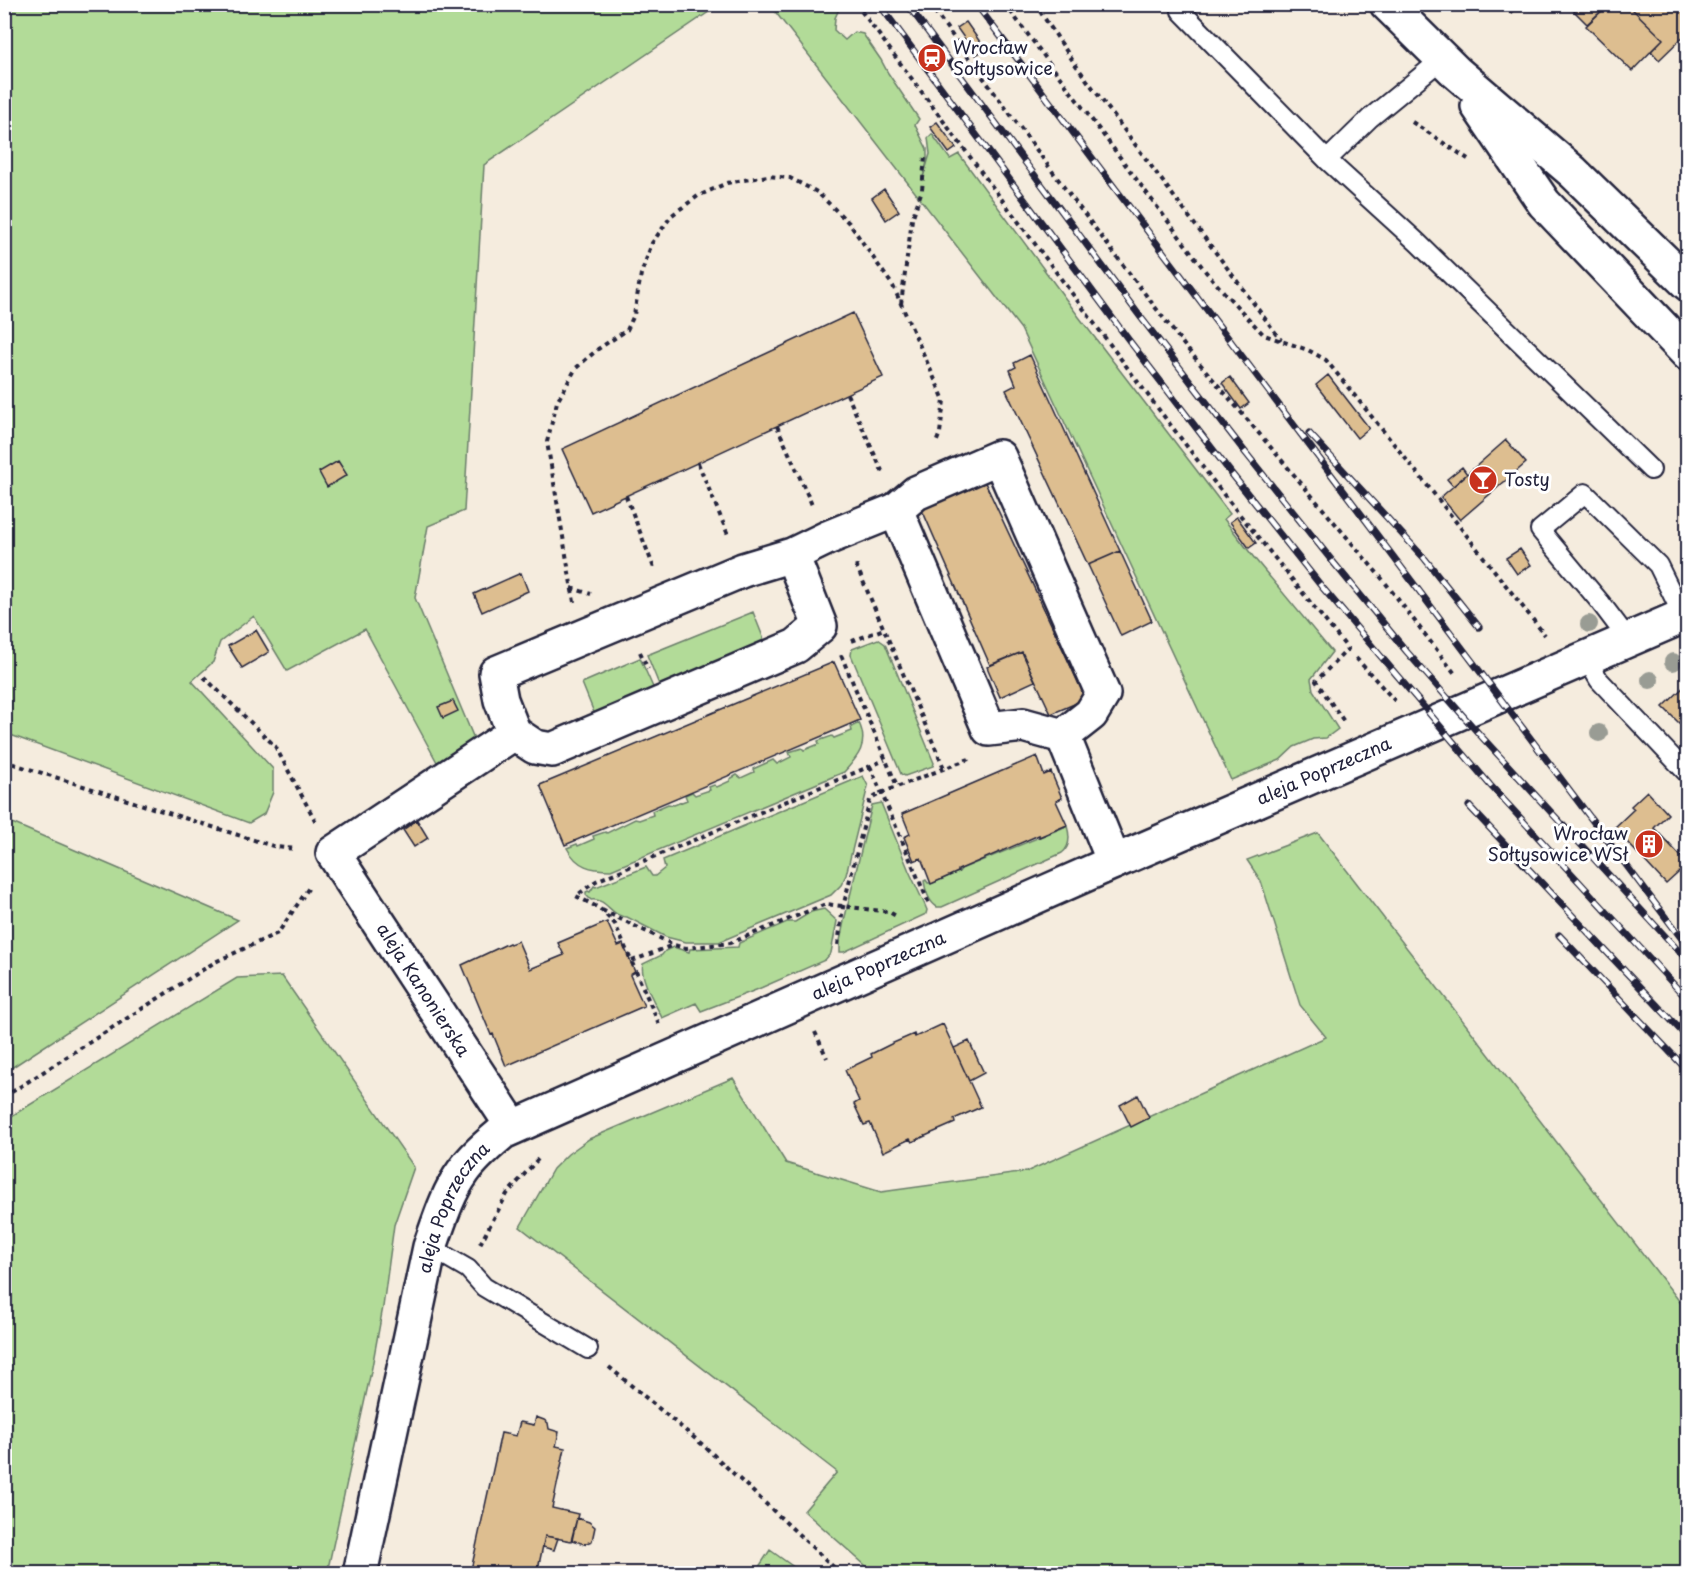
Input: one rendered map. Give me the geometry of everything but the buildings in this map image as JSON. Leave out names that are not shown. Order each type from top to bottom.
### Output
[{"type":"street","points":[[1387,4],[1449,66],[1573,172],[1688,284]]},
{"type":"street","points":[[1449,66],[1544,203],[1688,354]]},
{"type":"street","points":[[792,555],[829,636],[796,646],[552,750],[536,747],[514,733],[501,700],[496,673],[743,570],[792,555],[839,546],[896,510],[916,493],[999,457],[1103,694],[1091,714],[1063,736]]},
{"type":"street","points":[[896,510],[988,729],[1023,725],[1063,736]]},
{"type":"street","name":"aleja Poprzeczna","points":[[360,1574],[430,1247],[445,1206],[462,1174],[481,1151],[503,1132],[1114,862],[1685,615]]},
{"type":"street","points":[[333,853],[514,733]]},
{"type":"street","points":[[1063,736],[1114,862]]},
{"type":"street","name":"aleja Kanonierska","points":[[333,853],[513,1127]]},
{"type":"lane","points":[[1181,10],[1327,160],[1416,242],[1651,470]]},
{"type":"lane","points":[[1327,160],[1370,118],[1449,66]]},
{"type":"lane","points":[[1628,639],[1540,530],[1586,493],[1658,565],[1685,615]]},
{"type":"lane","points":[[1586,658],[1599,680],[1688,774]]},
{"type":"lane","points":[[430,1247],[468,1269],[484,1287],[588,1349]]},
{"type":"path","points":[[856,4],[1224,495],[1348,649],[1316,681],[1346,725]]},
{"type":"path","points":[[929,4],[1184,345],[1384,580],[1459,679]]},
{"type":"path","points":[[1005,4],[1206,272],[1264,335],[1308,350],[1326,360],[1547,637]]},
{"type":"path","points":[[1035,4],[1075,64],[1281,341]]},
{"type":"path","points":[[901,304],[912,219],[922,190],[925,156]]},
{"type":"path","points":[[582,638],[571,588],[547,442],[557,402],[576,368],[598,349],[627,330],[634,315],[641,274],[652,243],[672,215],[698,196],[727,183],[768,176],[790,178],[816,192],[849,223],[893,286],[944,400],[940,433],[932,452]]},
{"type":"path","points":[[847,394],[891,492],[896,510]]},
{"type":"path","points":[[777,426],[885,629],[944,768]]},
{"type":"path","points":[[698,463],[743,570]]},
{"type":"path","points":[[626,496],[668,602]]},
{"type":"path","points":[[571,588],[593,594]]},
{"type":"path","points":[[626,619],[663,703]]},
{"type":"path","points":[[885,629],[829,636],[897,786]]},
{"type":"path","points":[[1356,658],[1398,705]]},
{"type":"path","points":[[4,1097],[215,962],[278,933],[333,853],[275,746],[204,676]]},
{"type":"path","points":[[837,951],[843,907],[870,800],[897,786],[976,756]]},
{"type":"path","points":[[885,760],[596,881],[576,896],[674,945],[686,948],[730,943],[826,904],[889,912],[906,922]]},
{"type":"path","points":[[4,761],[276,847]]},
{"type":"path","points":[[870,766],[930,907]]},
{"type":"path","points":[[599,908],[615,924],[660,1025]]},
{"type":"path","points":[[632,961],[674,945]]},
{"type":"path","points":[[814,1029],[827,1058]]},
{"type":"path","points":[[468,1269],[484,1234],[507,1194],[539,1158]]},
{"type":"path","points":[[588,1349],[703,1445],[841,1574]]},
{"type":"green space","points":[[4,5],[719,5],[484,165],[464,511],[428,526],[415,598],[475,741],[438,764],[365,629],[287,671],[254,616],[220,642],[213,662],[192,681],[273,769],[273,792],[264,814],[249,823],[5,733]]},
{"type":"green space","points":[[770,5],[838,5],[834,30],[845,40],[854,32],[863,34],[919,119],[915,125],[927,149],[927,162],[922,181],[930,154],[928,138],[932,134],[950,159],[959,154],[1079,317],[1230,514],[1224,519],[1332,652],[1311,679],[1313,690],[1338,729],[1326,738],[1313,739],[1294,747],[1280,760],[1231,780],[1021,329]]},
{"type":"green space","points":[[753,612],[767,647],[662,692],[647,655]]},
{"type":"green space","points":[[878,639],[885,644],[934,763],[933,766],[905,776],[901,774],[851,655],[852,649]]},
{"type":"green space","points":[[640,658],[656,694],[597,720],[582,683]]},
{"type":"green space","points":[[859,723],[863,737],[862,744],[858,755],[844,772],[611,870],[585,866],[575,859],[567,848],[577,844],[578,846],[594,839],[593,836],[607,833],[635,819],[639,820],[653,815],[652,811],[668,804],[674,805],[687,800],[685,795],[692,792],[695,795],[710,790],[709,787],[714,785],[717,787],[737,775],[741,778],[754,772],[753,769],[773,760],[777,764],[791,757],[789,752],[802,748],[804,750],[819,744],[818,741],[852,731],[851,727]]},
{"type":"green space","points":[[863,776],[868,786],[846,875],[841,885],[831,895],[719,942],[686,942],[666,937],[621,916],[586,895],[586,892],[590,892],[594,886],[646,867],[652,876],[655,876],[665,868],[663,860]]},
{"type":"green space","points":[[881,803],[927,910],[926,914],[840,952],[844,921],[872,805]]},
{"type":"green space","points":[[5,820],[238,920],[5,1072]]},
{"type":"green space","points":[[1067,826],[1069,841],[1062,853],[942,907],[934,905],[926,892],[924,881],[926,880],[928,883],[933,883],[961,869]]},
{"type":"green space","points":[[1318,833],[1687,1311],[1687,1573],[874,1573],[804,1511],[837,1472],[520,1227],[553,1169],[568,1154],[589,1139],[733,1078],[786,1163],[881,1192],[1026,1172],[1326,1037],[1300,1005],[1261,881],[1247,860]]},
{"type":"green space","points":[[824,909],[837,921],[831,953],[825,960],[701,1011],[696,1003],[662,1018],[643,976],[643,964],[673,947],[689,952],[690,949],[738,947],[739,943],[787,922],[795,922],[811,912]]},
{"type":"green space","points":[[282,976],[414,1167],[394,1225],[372,1367],[327,1573],[5,1573],[5,1120],[237,978]]},
{"type":"green space","points":[[770,1550],[802,1573],[755,1573]]},
{"type":"railway","points":[[879,4],[1128,339],[1322,587],[1490,785],[1688,1000]]},
{"type":"railway","points":[[907,4],[1139,315],[1329,557],[1407,652],[1480,735],[1688,961]]},
{"type":"railway","points":[[976,4],[1688,947]]},
{"type":"railway","points":[[1309,433],[1425,559],[1479,627]]},
{"type":"railway","points":[[1469,806],[1688,1038]]},
{"type":"railway","points":[[1559,935],[1688,1071]]},
{"type":"place","name":"Wrocław Sołtysowice","points":[[932,58]]},
{"type":"place","name":"Tosty","points":[[1483,480]]},
{"type":"place","name":"Wrocław Sołtysowice WSł","points":[[1649,844]]}]
